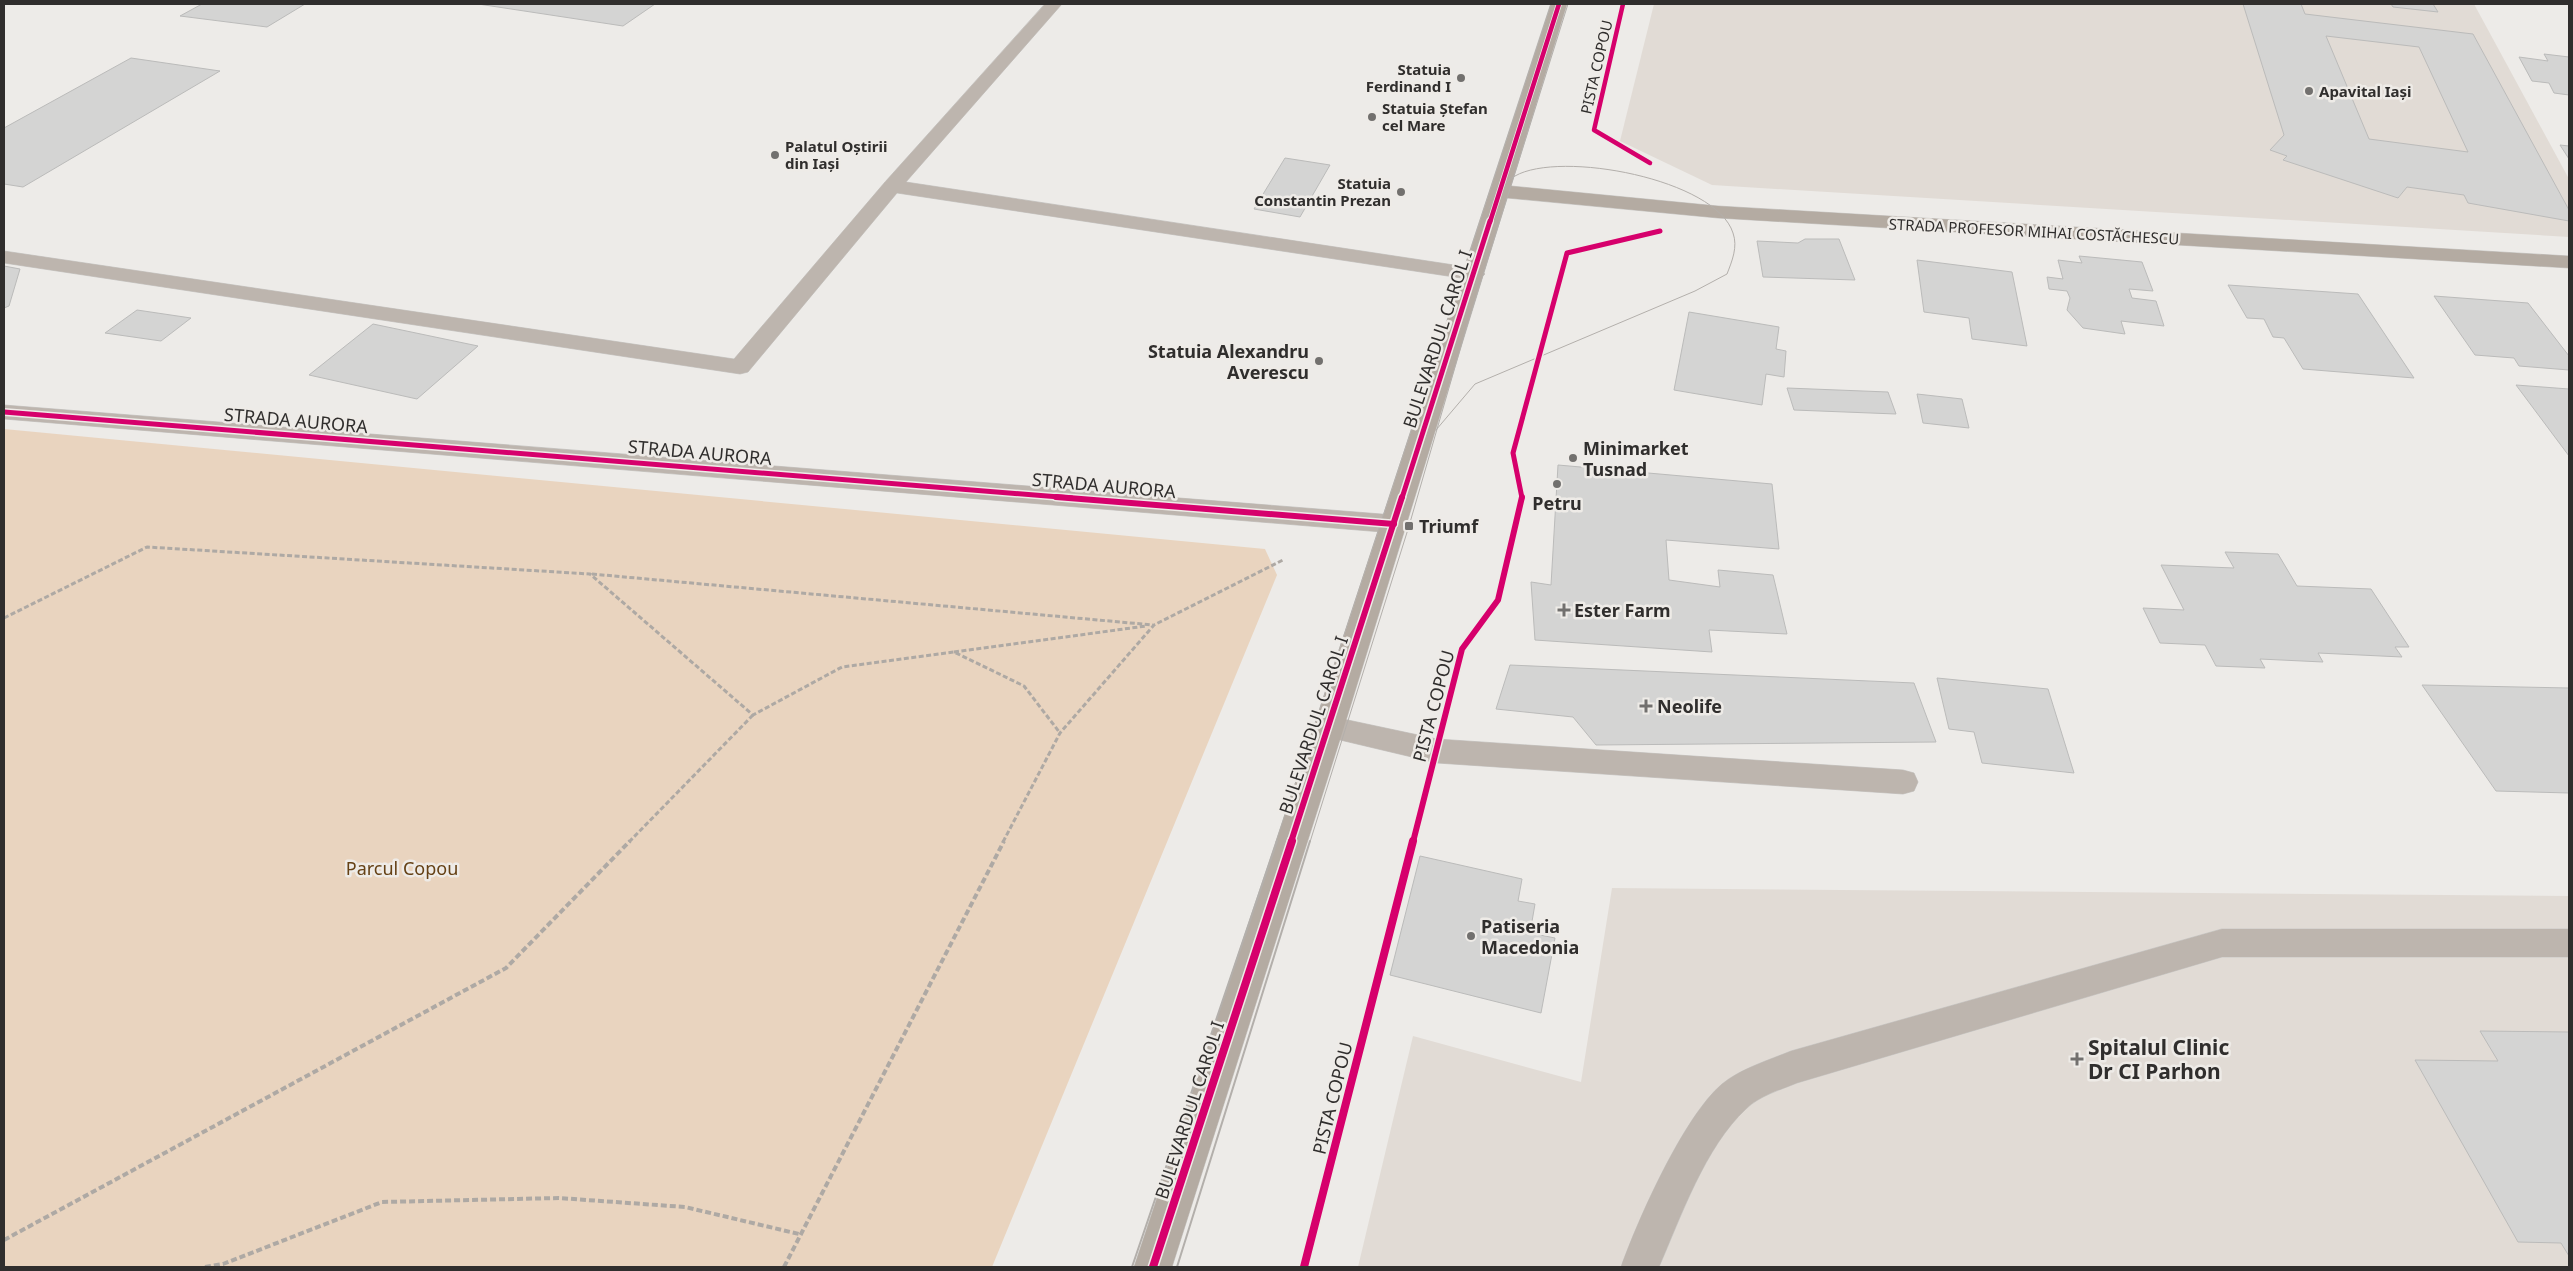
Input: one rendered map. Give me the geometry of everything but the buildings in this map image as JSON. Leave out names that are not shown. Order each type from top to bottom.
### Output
[{"type":"main road","name":"BULEVARDUL CAROL I","points":[[1153,1267],[1329,727],[1559,4]]},
{"type":"main road","name":"STRADA PROFESOR MIHAI COSTĂCHESCU","points":[[1499,191],[1718,212],[2569,262]]},
{"type":"street","points":[[4,257],[740,367],[892,186],[1054,4]]},
{"type":"street","points":[[892,186],[1474,274]]},
{"type":"street","name":"STRADA AURORA","points":[[4,412],[1394,524]]},
{"type":"street","points":[[1329,727],[1437,750],[1903,782]]},
{"type":"street","points":[[1640,1267],[1703,1135],[1734,1096],[1791,1068],[2222,943],[2569,943]]},
{"type":"path","points":[[4,1240],[506,968],[753,715],[842,667],[1154,625],[1274,566],[1295,552],[1306,516]]},
{"type":"path","points":[[4,618],[147,548],[590,574],[1154,625]]},
{"type":"path","points":[[590,574],[753,715]]},
{"type":"path","points":[[784,1267],[1060,733],[1154,625]]},
{"type":"path","points":[[954,652],[1024,686],[1060,733]]},
{"type":"path","points":[[205,1267],[223,1264],[382,1202],[558,1198],[686,1208],[800,1234]]},
{"type":"shaded area","points":[[1654,4],[2474,4],[2569,179],[2569,237],[1712,185],[1620,141]]},
{"type":"shaded area","name":"Spitalul Clinic Dr CI Parhon","points":[[1612,888],[2569,896],[2569,1267],[1358,1267],[1413,1036],[1581,1082]]},
{"type":"green space","name":"Parcul Copou","points":[[4,429],[1265,549],[1277,575],[992,1267],[4,1267]]},
{"type":"tram line","points":[[1276,842],[1551,4]]},
{"type":"tram line","points":[[1514,177],[1568,4]]},
{"type":"tram line","points":[[1437,429],[1475,384],[1695,291],[1727,274],[1731,264],[1735,243],[1733,233],[1721,214],[1698,198],[1668,184],[1634,174],[1599,168],[1566,166],[1537,169],[1514,177]]},
{"type":"tram line","points":[[1437,429],[1514,177]]},
{"type":"tram line","points":[[1489,208],[1500,190],[1514,177]]},
{"type":"tram line","points":[[1310,842],[1409,526],[1437,429]]},
{"type":"tram line","points":[[1132,1267],[1277,841]]},
{"type":"tram line","points":[[1177,1267],[1310,841]]},
{"type":"cycle path","points":[[1153,1267],[1329,727],[1559,4]]},
{"type":"cycle path","name":"PISTA COPOU","points":[[1623,4],[1594,130],[1650,163]]},
{"type":"cycle path","name":"PISTA COPOU","points":[[1304,1267],[1462,649],[1498,600],[1522,496],[1513,453],[1567,253],[1660,231]]},
{"type":"cycle path","points":[[4,412],[1394,524]]},
{"type":"place","name":"Statuia Ferdinand I","points":[[1461,78]]},
{"type":"place","name":"Apavital Iași","points":[[2309,91]]},
{"type":"place","name":"Statuia Ștefan cel Mare","points":[[1372,117]]},
{"type":"place","name":"Palatul Oștirii din Iași","points":[[775,155]]},
{"type":"place","name":"Statuia Constantin Prezan","points":[[1401,192]]},
{"type":"place","name":"Statuia Alexandru Averescu","points":[[1319,361]]},
{"type":"place","name":"Minimarket Tusnad","points":[[1573,458]]},
{"type":"place","name":"Petru","points":[[1557,484]]},
{"type":"place","name":"Triumf","points":[[1409,526]]},
{"type":"place","name":"Ester Farm","points":[[1564,610]]},
{"type":"place","name":"Neolife","points":[[1646,706]]},
{"type":"place","name":"Patiseria Macedonia","points":[[1471,936]]},
{"type":"place","name":"Spitalul Clinic Dr CI Parhon","points":[[2077,1059]]}]
